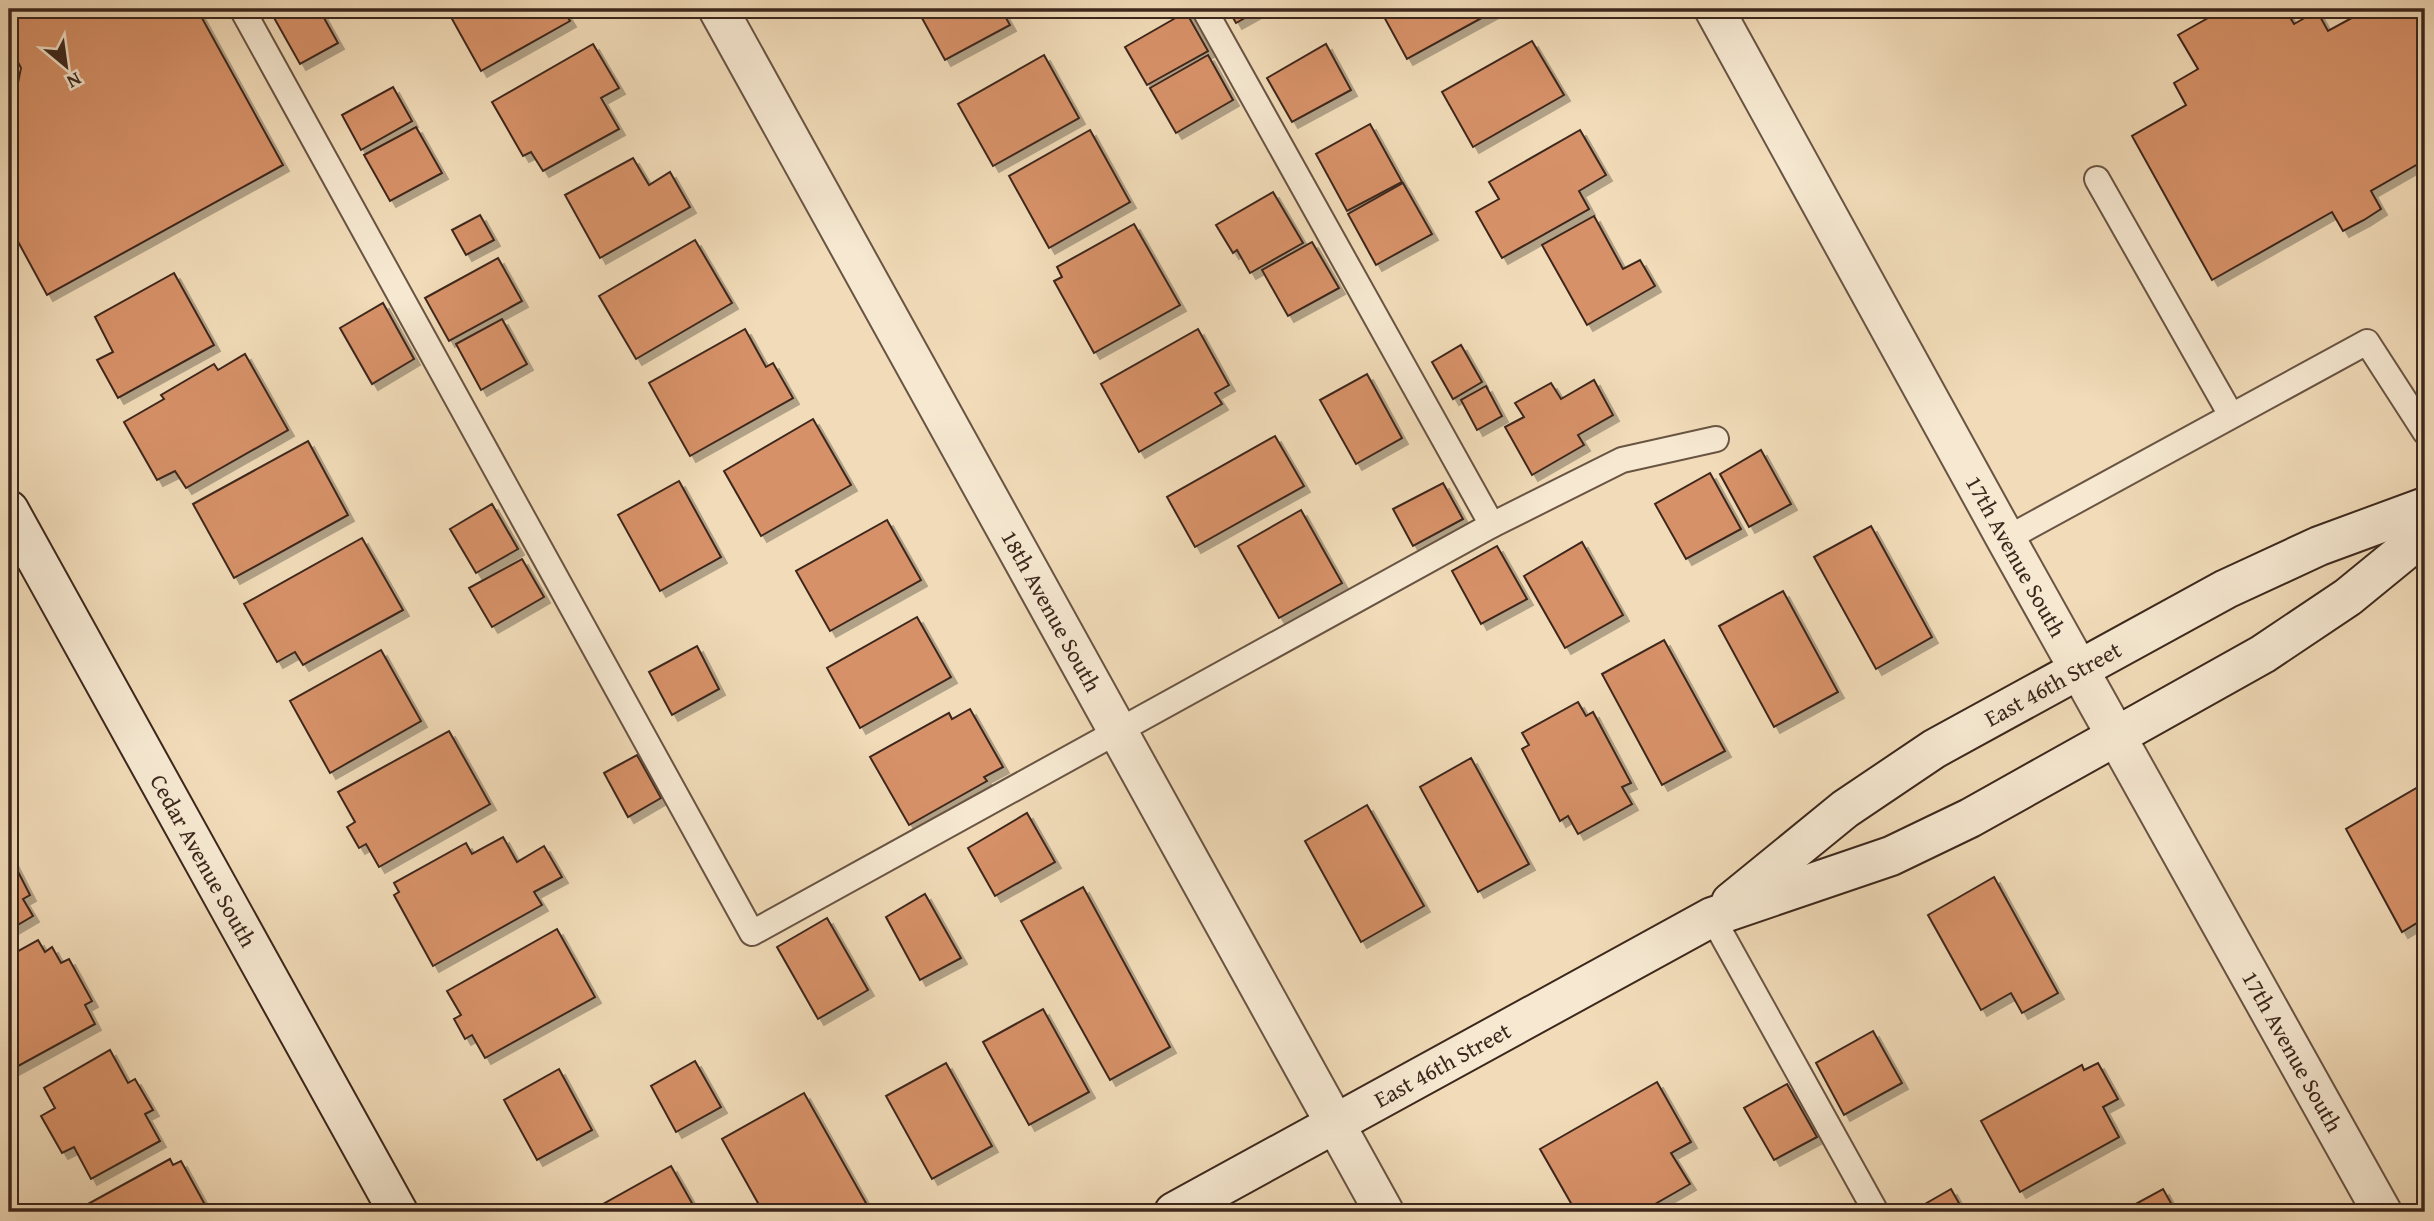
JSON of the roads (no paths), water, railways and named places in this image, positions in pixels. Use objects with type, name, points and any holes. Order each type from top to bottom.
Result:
[{"type":"main road","name":"18th Avenue South","points":[[718,9],[1384,1212]]},
{"type":"main road","name":"17th Avenue South","points":[[1714,9],[2382,1212]]},
{"type":"main road","name":"East 46th Street","points":[[1712,917],[1845,808],[1934,749],[2078,668],[2276,564],[2425,507]]},
{"type":"main road","name":"Cedar Avenue South","points":[[9,510],[398,1212]]},
{"type":"main road","name":"East 46th Street","points":[[1174,1212],[1712,917],[1861,867],[1909,848],[1970,818],[2289,638],[2348,597],[2425,534]]},
{"type":"lane","points":[[242,9],[752,933],[1492,525],[1622,460],[1716,439]]},
{"type":"lane","points":[[1205,9],[1492,525]]},
{"type":"lane","points":[[2097,179],[2231,415]]},
{"type":"lane","points":[[2006,539],[2367,342],[2425,432]]},
{"type":"lane","points":[[1712,917],[1876,1212]]}]
